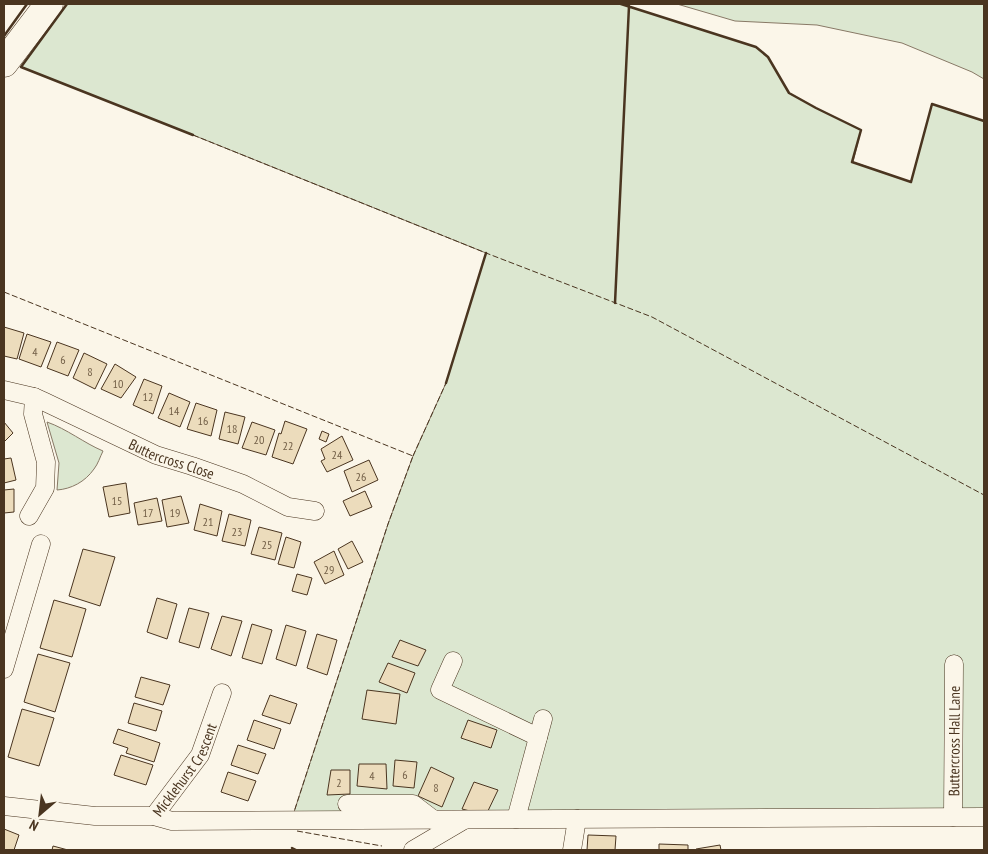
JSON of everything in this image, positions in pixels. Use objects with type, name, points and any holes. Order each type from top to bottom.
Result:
[{"type":"main road","points":[[4,63],[49,4]]},
{"type":"street","name":"Buttercross Close","points":[[4,390],[45,402],[156,455],[243,484],[288,507],[315,510]]},
{"type":"street","points":[[29,516],[45,488],[46,462],[33,414],[34,398]]},
{"type":"street","points":[[4,669],[40,544]]},
{"type":"street","points":[[453,661],[440,690],[538,737]]},
{"type":"street","name":"Buttercross Hall Lane","points":[[953,817],[954,664]]},
{"type":"street","name":"Micklehurst Crescent","points":[[4,806],[95,816],[154,816],[200,755],[222,692]]},
{"type":"street","points":[[516,819],[543,719]]},
{"type":"street","points":[[347,804],[413,804],[434,820]]},
{"type":"street","points":[[154,816],[172,821],[984,817]]},
{"type":"street","points":[[572,850],[577,819]]},
{"type":"street","points":[[413,850],[464,820]]},
{"type":"green space","points":[[67,4],[621,4],[756,47],[768,57],[789,93],[861,130],[853,162],[911,182],[932,104],[984,121],[984,813],[294,812],[388,524],[413,456],[446,383],[486,253],[21,67]]},
{"type":"green space","points":[[677,4],[984,4],[984,79],[972,72],[902,43],[817,25],[735,21]]},
{"type":"green space","points":[[47,422],[62,428],[103,451],[97,465],[90,474],[82,481],[67,488],[57,490],[59,463]]},
{"type":"building","points":[[4,327],[24,333],[17,359],[4,356]]},
{"type":"building","points":[[27,334],[51,342],[41,367],[19,359]]},
{"type":"building","points":[[57,342],[79,350],[68,376],[47,368]]},
{"type":"building","points":[[84,353],[107,364],[95,389],[73,378]]},
{"type":"building","points":[[115,364],[136,377],[121,398],[101,389]]},
{"type":"building","points":[[144,379],[162,386],[153,414],[133,405]]},
{"type":"building","points":[[169,393],[190,402],[180,427],[158,418]]},
{"type":"building","points":[[196,403],[217,410],[211,436],[187,429]]},
{"type":"building","points":[[225,412],[245,417],[238,444],[219,439]]},
{"type":"building","points":[[285,421],[307,429],[293,464],[272,457],[279,433],[281,434]]},
{"type":"building","points":[[4,422],[13,433],[4,442]]},
{"type":"building","points":[[252,422],[275,430],[266,455],[242,448]]},
{"type":"building","points":[[322,431],[329,434],[326,442],[319,439]]},
{"type":"building","points":[[342,436],[353,460],[327,472],[321,461],[325,459],[321,449]]},
{"type":"building","points":[[11,458],[16,480],[4,483],[4,459]]},
{"type":"building","points":[[369,460],[378,480],[352,492],[344,471]]},
{"type":"building","points":[[126,483],[130,513],[109,517],[103,487]]},
{"type":"building","points":[[14,489],[14,512],[4,513],[4,490]]},
{"type":"building","points":[[365,491],[372,507],[350,516],[343,501]]},
{"type":"building","points":[[181,496],[189,523],[167,527],[162,500]]},
{"type":"building","points":[[157,498],[162,521],[138,525],[134,503]]},
{"type":"building","points":[[200,504],[222,511],[217,536],[194,530]]},
{"type":"building","points":[[229,514],[251,520],[245,546],[222,541]]},
{"type":"building","points":[[259,527],[282,533],[275,560],[251,554]]},
{"type":"building","points":[[286,537],[301,542],[294,568],[278,564]]},
{"type":"building","points":[[352,541],[363,562],[348,569],[338,549]]},
{"type":"building","points":[[83,549],[115,557],[100,606],[69,596]]},
{"type":"building","points":[[334,551],[344,575],[325,584],[314,562]]},
{"type":"building","points":[[297,574],[312,578],[307,595],[292,591]]},
{"type":"building","points":[[157,598],[177,604],[167,639],[147,632]]},
{"type":"building","points":[[54,600],[86,609],[72,657],[40,648]]},
{"type":"building","points":[[189,608],[209,613],[199,648],[179,642]]},
{"type":"building","points":[[222,616],[242,621],[231,656],[211,649]]},
{"type":"building","points":[[252,624],[272,630],[262,664],[242,658]]},
{"type":"building","points":[[286,625],[306,631],[296,666],[276,659]]},
{"type":"building","points":[[317,634],[337,640],[327,675],[307,668]]},
{"type":"building","points":[[400,640],[426,650],[418,666],[392,657]]},
{"type":"building","points":[[38,654],[70,663],[55,712],[24,702]]},
{"type":"building","points":[[388,663],[415,673],[407,693],[379,682]]},
{"type":"building","points":[[141,677],[170,685],[163,705],[135,697]]},
{"type":"building","points":[[367,690],[400,694],[396,724],[362,719]]},
{"type":"building","points":[[270,695],[297,704],[290,724],[262,715]]},
{"type":"building","points":[[134,703],[162,711],[156,731],[128,723]]},
{"type":"building","points":[[22,709],[54,718],[39,766],[8,757]]},
{"type":"building","points":[[254,720],[281,729],[274,749],[247,740]]},
{"type":"building","points":[[468,720],[497,730],[491,748],[461,738]]},
{"type":"building","points":[[118,729],[160,743],[154,762],[126,753],[128,748],[113,743]]},
{"type":"building","points":[[238,745],[266,754],[258,774],[231,765]]},
{"type":"building","points":[[121,755],[153,765],[146,785],[114,775]]},
{"type":"building","points":[[395,760],[417,762],[414,788],[393,786]]},
{"type":"building","points":[[359,764],[386,764],[387,789],[357,786]]},
{"type":"building","points":[[431,767],[454,778],[442,807],[418,796]]},
{"type":"building","points":[[331,770],[350,770],[350,794],[327,795]]},
{"type":"building","points":[[228,772],[256,781],[248,801],[221,792]]},
{"type":"building","points":[[474,782],[498,790],[486,815],[462,809]]},
{"type":"building","points":[[4,829],[19,835],[14,850],[4,850]]},
{"type":"building","points":[[588,835],[616,836],[615,850],[587,850]]},
{"type":"building","points":[[659,844],[688,845],[688,850],[659,850]]},
{"type":"building","points":[[720,845],[721,850],[696,850],[696,849]]},
{"type":"building","points":[[53,846],[68,850],[52,850]]},
{"type":"fence","points":[[193,135],[486,253],[652,317],[984,495]]},
{"type":"fence","points":[[4,292],[413,456],[388,524],[294,812]]},
{"type":"fence","points":[[413,456],[446,383]]},
{"type":"fence","points":[[297,831],[382,846]]},
{"type":"wall","points":[[4,36],[27,4]]},
{"type":"wall","points":[[67,4],[21,67],[193,135]]},
{"type":"wall","points":[[621,4],[756,47],[768,57],[789,93],[861,130],[852,162],[911,182],[932,104],[984,121]]},
{"type":"wall","points":[[615,303],[629,6]]},
{"type":"wall","points":[[446,383],[486,253]]},
{"type":"wall","points":[[292,848],[296,850]]}]
